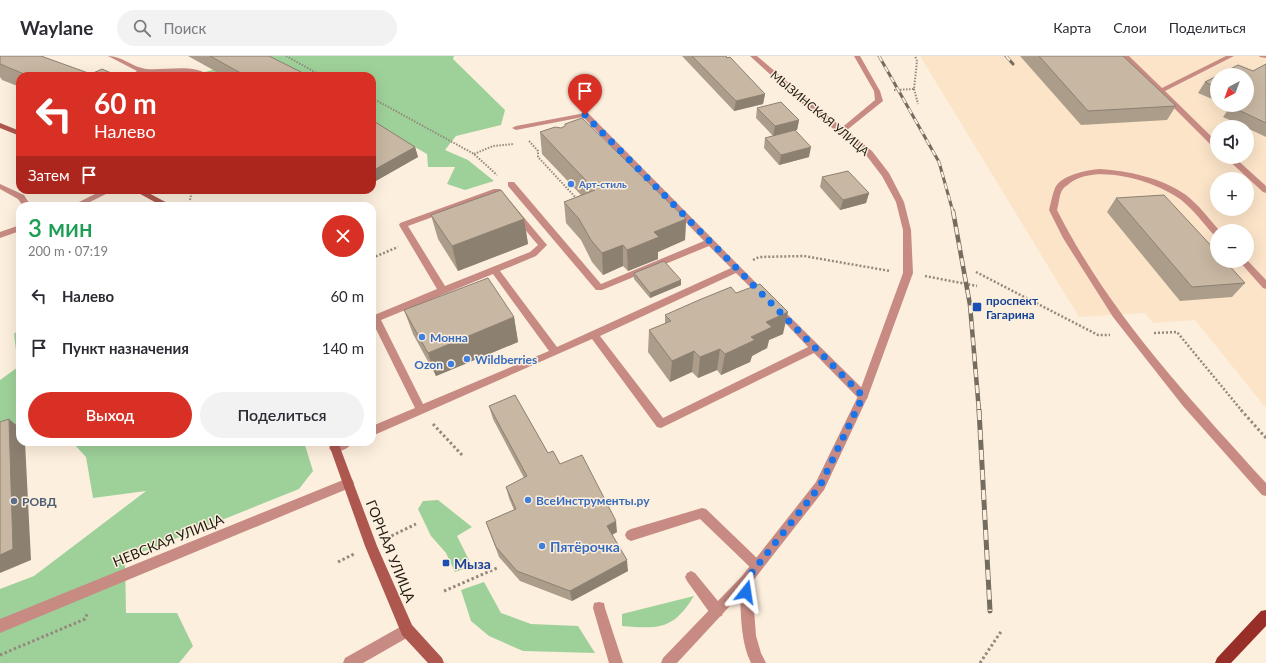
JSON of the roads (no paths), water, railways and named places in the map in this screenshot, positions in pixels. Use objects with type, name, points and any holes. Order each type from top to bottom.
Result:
[{"type":"main road","points":[[0,125],[16,131]]},
{"type":"main road","points":[[146,194],[161,202]]},
{"type":"main road","name":"ГОРНАЯ УЛИЦА","points":[[334,446],[371,546],[407,630],[437,663]]},
{"type":"main road","points":[[1222,663],[1266,616]]},
{"type":"street","points":[[111,56],[143,71],[199,72]]},
{"type":"street","name":"МЫЗИНСКАЯ УЛИЦА","points":[[668,663],[746,580],[820,486],[863,396],[908,272],[907,230],[900,202],[886,175],[869,153],[842,132],[753,56]]},
{"type":"street","points":[[842,132],[879,101],[878,91],[857,56]]},
{"type":"street","points":[[1125,56],[1210,139]]},
{"type":"street","points":[[1161,91],[1231,56]]},
{"type":"street","points":[[516,128],[585,115],[863,396]]},
{"type":"street","points":[[540,123],[549,133]]},
{"type":"street","points":[[1237,164],[1266,190]]},
{"type":"street","points":[[1210,226],[1179,194],[1152,183],[1124,175],[1097,172],[1077,176],[1059,188],[1054,210],[1067,238],[1131,335],[1187,403],[1266,491]]},
{"type":"street","points":[[511,184],[599,288],[710,242]]},
{"type":"street","points":[[0,186],[21,197],[25,202]]},
{"type":"street","points":[[376,319],[533,254],[543,245],[497,191],[403,225],[443,291]]},
{"type":"street","points":[[84,202],[101,194]]},
{"type":"street","points":[[0,235],[16,229]]},
{"type":"street","points":[[1249,268],[1266,286]]},
{"type":"street","points":[[376,430],[555,352],[737,269]]},
{"type":"street","points":[[495,270],[555,352]]},
{"type":"street","points":[[376,324],[421,410]]},
{"type":"street","points":[[594,334],[661,424],[814,348]]},
{"type":"street","name":"НЕВСКАЯ УЛИЦА","points":[[0,626],[348,483]]},
{"type":"street","points":[[631,535],[702,514],[757,566]]},
{"type":"street","points":[[691,577],[717,611]]},
{"type":"street","points":[[746,580],[747,614],[754,657],[759,663]]},
{"type":"street","points":[[600,608],[616,663]]},
{"type":"street","points":[[350,663],[407,630]]},
{"type":"railway","points":[[879,56],[939,162],[953,212]]},
{"type":"railway","points":[[1006,56],[1013,64]]},
{"type":"railway","points":[[953,211],[970,305],[979,411]]},
{"type":"railway","points":[[979,410],[990,611]]},
{"type":"place","name":"Арт-стиль","points":[[571,184]]},
{"type":"place","name":"проспект Гагарина","points":[[977,307]]},
{"type":"place","name":"Монна","points":[[422,337]]},
{"type":"place","name":"Wildberries","points":[[467,359]]},
{"type":"place","name":"Ozon","points":[[451,364]]},
{"type":"place","name":"ВсеИнструменты.ру","points":[[528,500]]},
{"type":"place","name":"РОВД","points":[[14,501]]},
{"type":"place","name":"Пятёрочка","points":[[542,546]]},
{"type":"place","name":"Мыза","points":[[446,563]]}]
